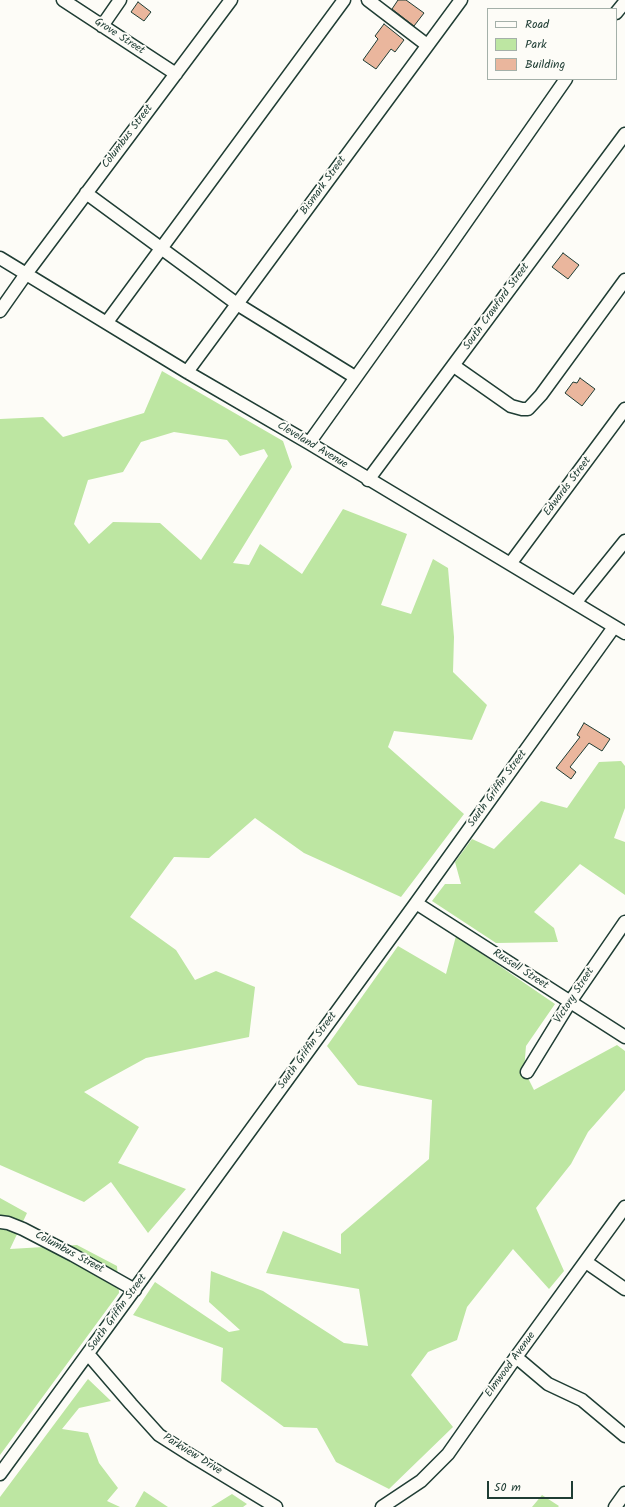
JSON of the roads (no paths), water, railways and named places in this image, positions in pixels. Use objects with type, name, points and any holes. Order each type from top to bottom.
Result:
[{"type":"street","name":"Grove Street","points":[[63,0],[176,74]]},
{"type":"street","points":[[102,26],[120,0]]},
{"type":"street","name":"Columbus Street","points":[[0,311],[86,193],[231,0]]},
{"type":"street","points":[[107,322],[344,0]]},
{"type":"street","points":[[368,0],[428,45]]},
{"type":"street","name":"Bismark Street","points":[[187,372],[461,0]]},
{"type":"street","points":[[617,12],[625,2]]},
{"type":"street","points":[[309,443],[565,80]]},
{"type":"street","name":"South Crawford Street","points":[[368,480],[625,134]]},
{"type":"street","points":[[86,193],[237,304],[356,377]]},
{"type":"street","name":"Cleveland Avenue","points":[[0,258],[187,372],[309,443],[368,480],[625,633]]},
{"type":"street","points":[[454,366],[511,406],[528,409],[541,394],[625,280]]},
{"type":"street","name":"Edwards Street","points":[[510,564],[625,409]]},
{"type":"street","points":[[575,603],[625,541]]},
{"type":"street","name":"South Griffin Street","points":[[0,1474],[416,903],[614,627]]},
{"type":"street","name":"Russell Street","points":[[416,903],[625,1037]]},
{"type":"street","name":"Victory Street","points":[[528,1072],[570,1002],[625,922]]},
{"type":"street","name":"Elmwood Avenue","points":[[382,1507],[421,1481],[448,1454],[516,1357],[625,1207]]},
{"type":"street","name":"Columbus Street","points":[[0,1222],[8,1223],[29,1232],[74,1255],[135,1290]]},
{"type":"street","points":[[586,1262],[625,1289]]},
{"type":"street","name":"Parkview Drive","points":[[88,1354],[159,1435],[276,1507]]},
{"type":"street","points":[[516,1357],[548,1384],[582,1400],[625,1436]]},
{"type":"street","points":[[615,1507],[625,1493]]}]
